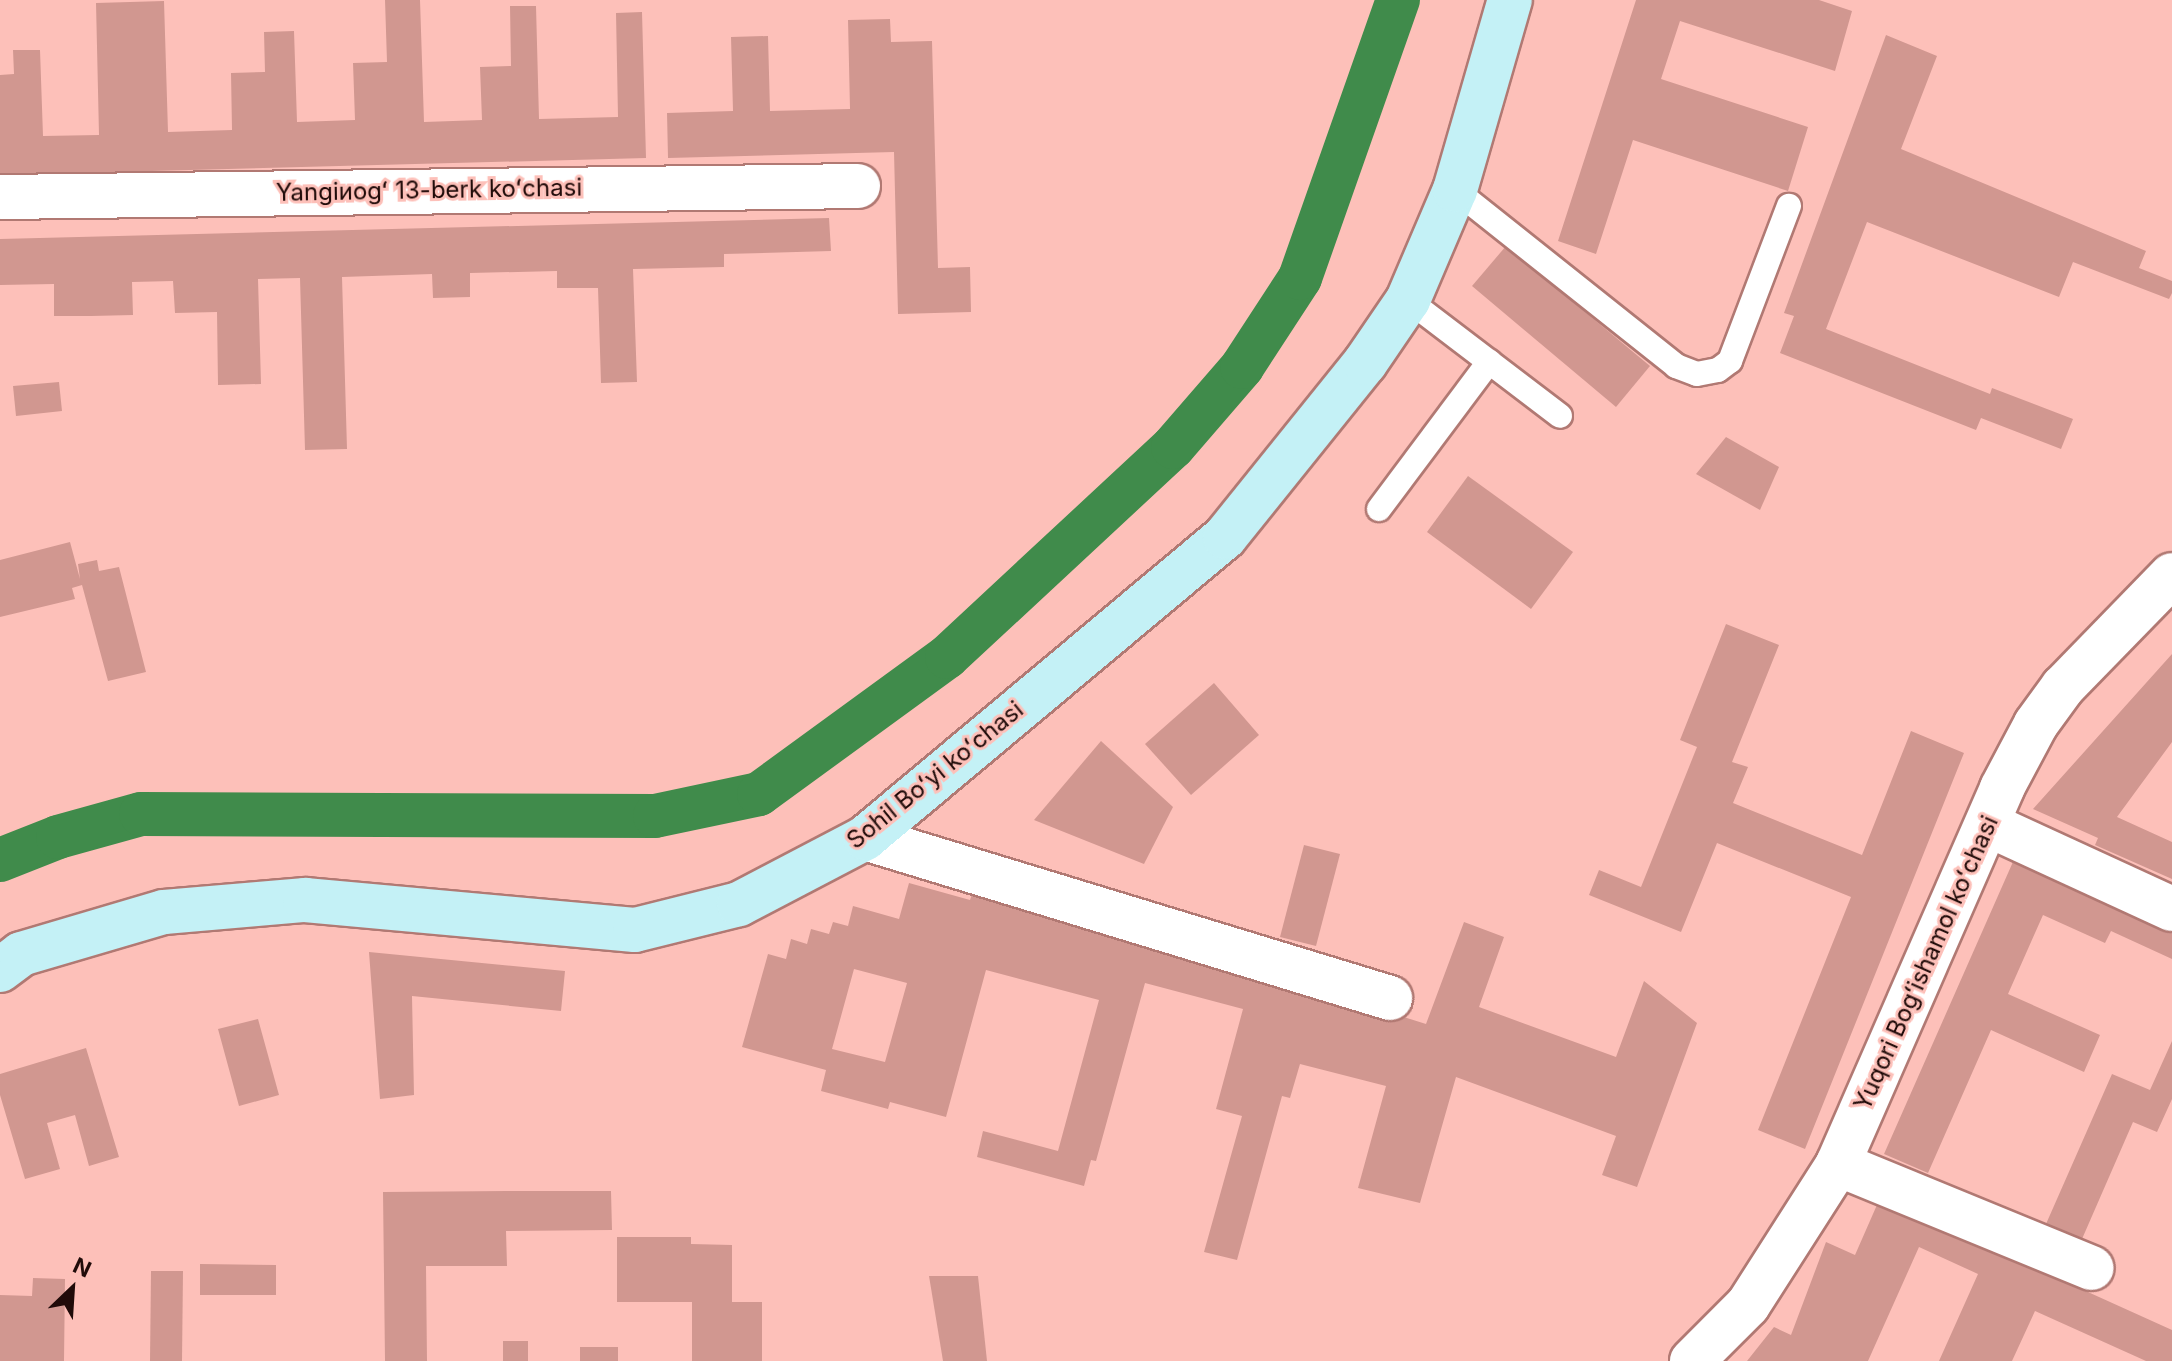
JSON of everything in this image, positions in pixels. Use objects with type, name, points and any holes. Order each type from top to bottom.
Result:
[{"type":"main road","name":"Sohil Boʻyi koʻchasi","points":[[0,970],[21,954],[164,912],[305,900],[635,930],[739,904],[865,838],[1225,537],[1365,363],[1408,300],[1455,190],[1510,0]]},
{"type":"street","name":"Yangiиogʻ 13-berk koʻchasi","points":[[0,197],[858,186]]},
{"type":"street","name":"Yuqori Bogʻishamol koʻchasi","points":[[1692,1361],[1748,1305],[1838,1164],[1989,825],[2002,788],[2045,711],[2172,575]]},
{"type":"street","points":[[1989,825],[2172,909]]},
{"type":"street","points":[[865,838],[1390,998]]},
{"type":"street","points":[[1838,1164],[2092,1268]]},
{"type":"lane","points":[[1455,190],[1676,366],[1697,374],[1718,370],[1730,361],[1789,206]]},
{"type":"lane","points":[[1408,300],[1560,416]]},
{"type":"lane","points":[[1379,509],[1489,362]]},
{"type":"building","points":[[385,0],[420,0],[424,122],[482,120],[480,67],[511,66],[510,6],[536,6],[539,119],[618,117],[616,13],[642,12],[646,158],[0,175],[0,75],[14,74],[13,50],[40,50],[43,136],[99,135],[96,3],[164,1],[168,132],[232,130],[231,73],[265,72],[264,32],[294,31],[297,122],[355,120],[353,63],[387,62]]},
{"type":"building","points":[[1636,0],[1819,0],[1852,11],[1835,71],[1680,21],[1661,79],[1808,127],[1788,191],[1633,140],[1596,254],[1558,241]]},
{"type":"building","points":[[890,19],[891,42],[932,41],[938,268],[970,267],[971,312],[898,314],[894,152],[668,158],[667,113],[733,111],[731,37],[768,36],[770,111],[850,109],[848,20]]},
{"type":"building","points":[[1886,35],[1937,56],[1901,149],[2146,251],[2139,268],[2172,281],[2172,293],[2169,299],[2073,262],[2059,297],[1867,222],[1826,329],[1990,394],[1992,388],[2073,419],[2061,449],[1981,418],[1976,430],[1780,353],[1794,316],[1784,313]]},
{"type":"building","points":[[829,218],[831,251],[724,254],[724,267],[633,269],[637,382],[601,383],[598,288],[557,288],[557,271],[470,273],[470,297],[433,298],[432,274],[342,277],[347,449],[305,450],[300,278],[258,279],[261,384],[218,385],[217,312],[175,313],[173,281],[132,282],[133,315],[91,316],[54,316],[54,284],[0,285],[0,239]]},
{"type":"building","points":[[1506,246],[1650,366],[1616,407],[1472,286]]},
{"type":"building","points":[[59,382],[62,411],[16,416],[13,386]]},
{"type":"building","points":[[1726,437],[1779,467],[1760,510],[1696,474]]},
{"type":"building","points":[[1468,476],[1573,552],[1531,609],[1427,532]]},
{"type":"building","points":[[70,542],[80,579],[78,564],[97,560],[99,571],[119,567],[146,672],[108,681],[82,585],[72,588],[75,599],[0,617],[0,560]]},
{"type":"building","points":[[1726,624],[1779,645],[1732,762],[1748,767],[1733,803],[1862,855],[1911,731],[1964,753],[1805,1149],[1758,1130],[1851,897],[1717,843],[1681,932],[1589,895],[1599,870],[1641,887],[1697,747],[1680,740]]},
{"type":"building","points":[[2172,654],[2172,742],[2117,817],[2172,842],[2172,879],[2095,845],[2098,838],[2033,809]]},
{"type":"building","points":[[1214,683],[1259,735],[1191,795],[1145,744]]},
{"type":"building","points":[[1101,741],[1173,807],[1144,864],[1034,820]]},
{"type":"building","points":[[1304,845],[1340,854],[1316,946],[1280,937]]},
{"type":"building","points":[[2016,855],[2172,929],[2172,959],[2111,931],[2105,943],[2043,915],[2008,994],[2100,1035],[2084,1072],[1991,1030],[1928,1173],[1884,1154]]},
{"type":"building","points":[[909,883],[970,900],[972,894],[1286,980],[1426,1024],[1464,922],[1504,937],[1479,1007],[1616,1057],[1644,981],[1697,1023],[1637,1187],[1602,1175],[1616,1136],[1456,1077],[1420,1203],[1358,1188],[1386,1086],[1300,1064],[1290,1098],[1282,1096],[1237,1260],[1204,1252],[1242,1116],[1216,1109],[1243,1009],[1145,983],[1096,1161],[1091,1160],[1084,1186],[977,1157],[983,1131],[1058,1151],[1099,1000],[986,970],[946,1117],[890,1102],[888,1109],[821,1091],[826,1070],[742,1047],[768,954],[786,959],[791,939],[807,944],[811,929],[829,934],[833,922],[848,926],[853,906],[899,919]],"holes":[[[854,969],[907,983],[885,1062],[832,1049]]]},
{"type":"building","points":[[369,952],[565,971],[561,1011],[412,996],[414,1095],[380,1099]]},
{"type":"building","points":[[258,1019],[279,1095],[239,1106],[218,1029]]},
{"type":"building","points":[[2172,1041],[2172,1099],[2157,1132],[2133,1122],[2082,1239],[2046,1224],[2112,1074],[2150,1090]]},
{"type":"building","points":[[86,1048],[119,1157],[89,1166],[75,1115],[47,1123],[60,1169],[25,1179],[0,1095],[0,1074]]},
{"type":"building","points":[[611,1191],[612,1230],[506,1231],[507,1266],[426,1266],[427,1361],[385,1361],[383,1192]]},
{"type":"building","points":[[1880,1198],[2172,1330],[2172,1361],[2146,1361],[2035,1311],[2012,1361],[1939,1361],[1978,1274],[1919,1247],[1868,1361],[1747,1361],[1774,1327],[1791,1335],[1826,1242],[1855,1255]]},
{"type":"building","points":[[617,1237],[691,1237],[691,1244],[732,1245],[732,1302],[762,1302],[762,1361],[692,1361],[692,1302],[617,1302]]},
{"type":"building","points":[[200,1264],[276,1265],[276,1295],[200,1295]]},
{"type":"building","points":[[151,1271],[183,1271],[182,1361],[150,1361]]},
{"type":"building","points":[[929,1276],[978,1276],[987,1361],[943,1361]]},
{"type":"building","points":[[33,1278],[65,1279],[64,1361],[0,1361],[0,1295],[32,1296]]},
{"type":"building","points":[[503,1341],[528,1341],[528,1361],[503,1361]]},
{"type":"building","points":[[580,1347],[618,1347],[618,1361],[580,1361]]},
{"type":"waterway","points":[[0,860],[58,837],[141,814],[655,816],[759,794],[947,657],[1173,447],[1242,367],[1300,278],[1398,0]]}]
